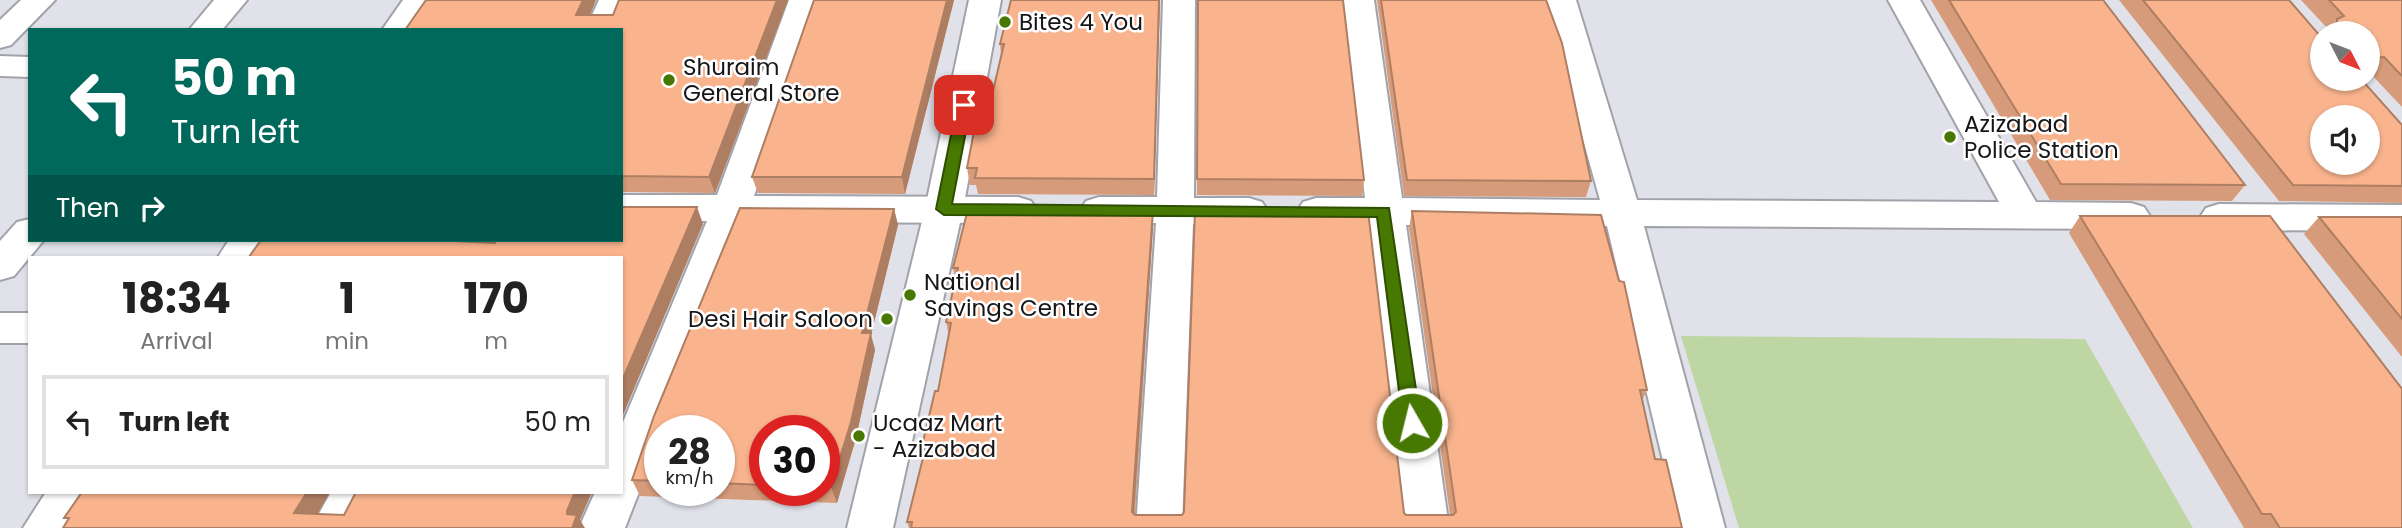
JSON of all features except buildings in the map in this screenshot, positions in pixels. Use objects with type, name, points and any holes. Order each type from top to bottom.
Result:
[{"type":"street","points":[[0,38],[38,0]]},
{"type":"street","points":[[207,28],[231,0]]},
{"type":"street","points":[[399,28],[419,0]]},
{"type":"street","points":[[602,28],[615,0]]},
{"type":"street","points":[[623,476],[731,208],[805,0]]},
{"type":"street","points":[[870,528],[944,209],[985,0]]},
{"type":"street","points":[[1159,528],[1175,211],[1179,0]]},
{"type":"street","points":[[1358,0],[1426,528]]},
{"type":"street","points":[[1560,0],[1622,214],[1702,528]]},
{"type":"street","points":[[1904,0],[2025,216]]},
{"type":"street","points":[[0,66],[28,67]]},
{"type":"street","points":[[2242,185],[2292,250]]},
{"type":"street","points":[[623,208],[2402,218]]},
{"type":"street","points":[[0,266],[28,234]]},
{"type":"street","points":[[238,256],[248,242]]},
{"type":"street","points":[[0,328],[28,328]]},
{"type":"street","points":[[46,528],[71,494]]},
{"type":"street","points":[[334,528],[353,494]]},
{"type":"street","points":[[602,528],[616,494]]},
{"type":"green space","points":[[1681,336],[2085,339],[2193,528],[1739,528]]},
{"type":"place","name":"Bites 4 You","points":[[1005,22]]},
{"type":"place","name":"Shuraim General Store","points":[[669,80]]},
{"type":"place","name":"Azizabad Police Station","points":[[1950,137]]},
{"type":"place","name":"National Savings Centre","points":[[910,295]]},
{"type":"place","name":"Desi Hair Saloon","points":[[887,319]]},
{"type":"place","name":"Ucaaz Mart - Azizabad","points":[[859,436]]},
{"type":"route","points":[[964,105],[944,209],[1384,212],[1412,423]]}]
